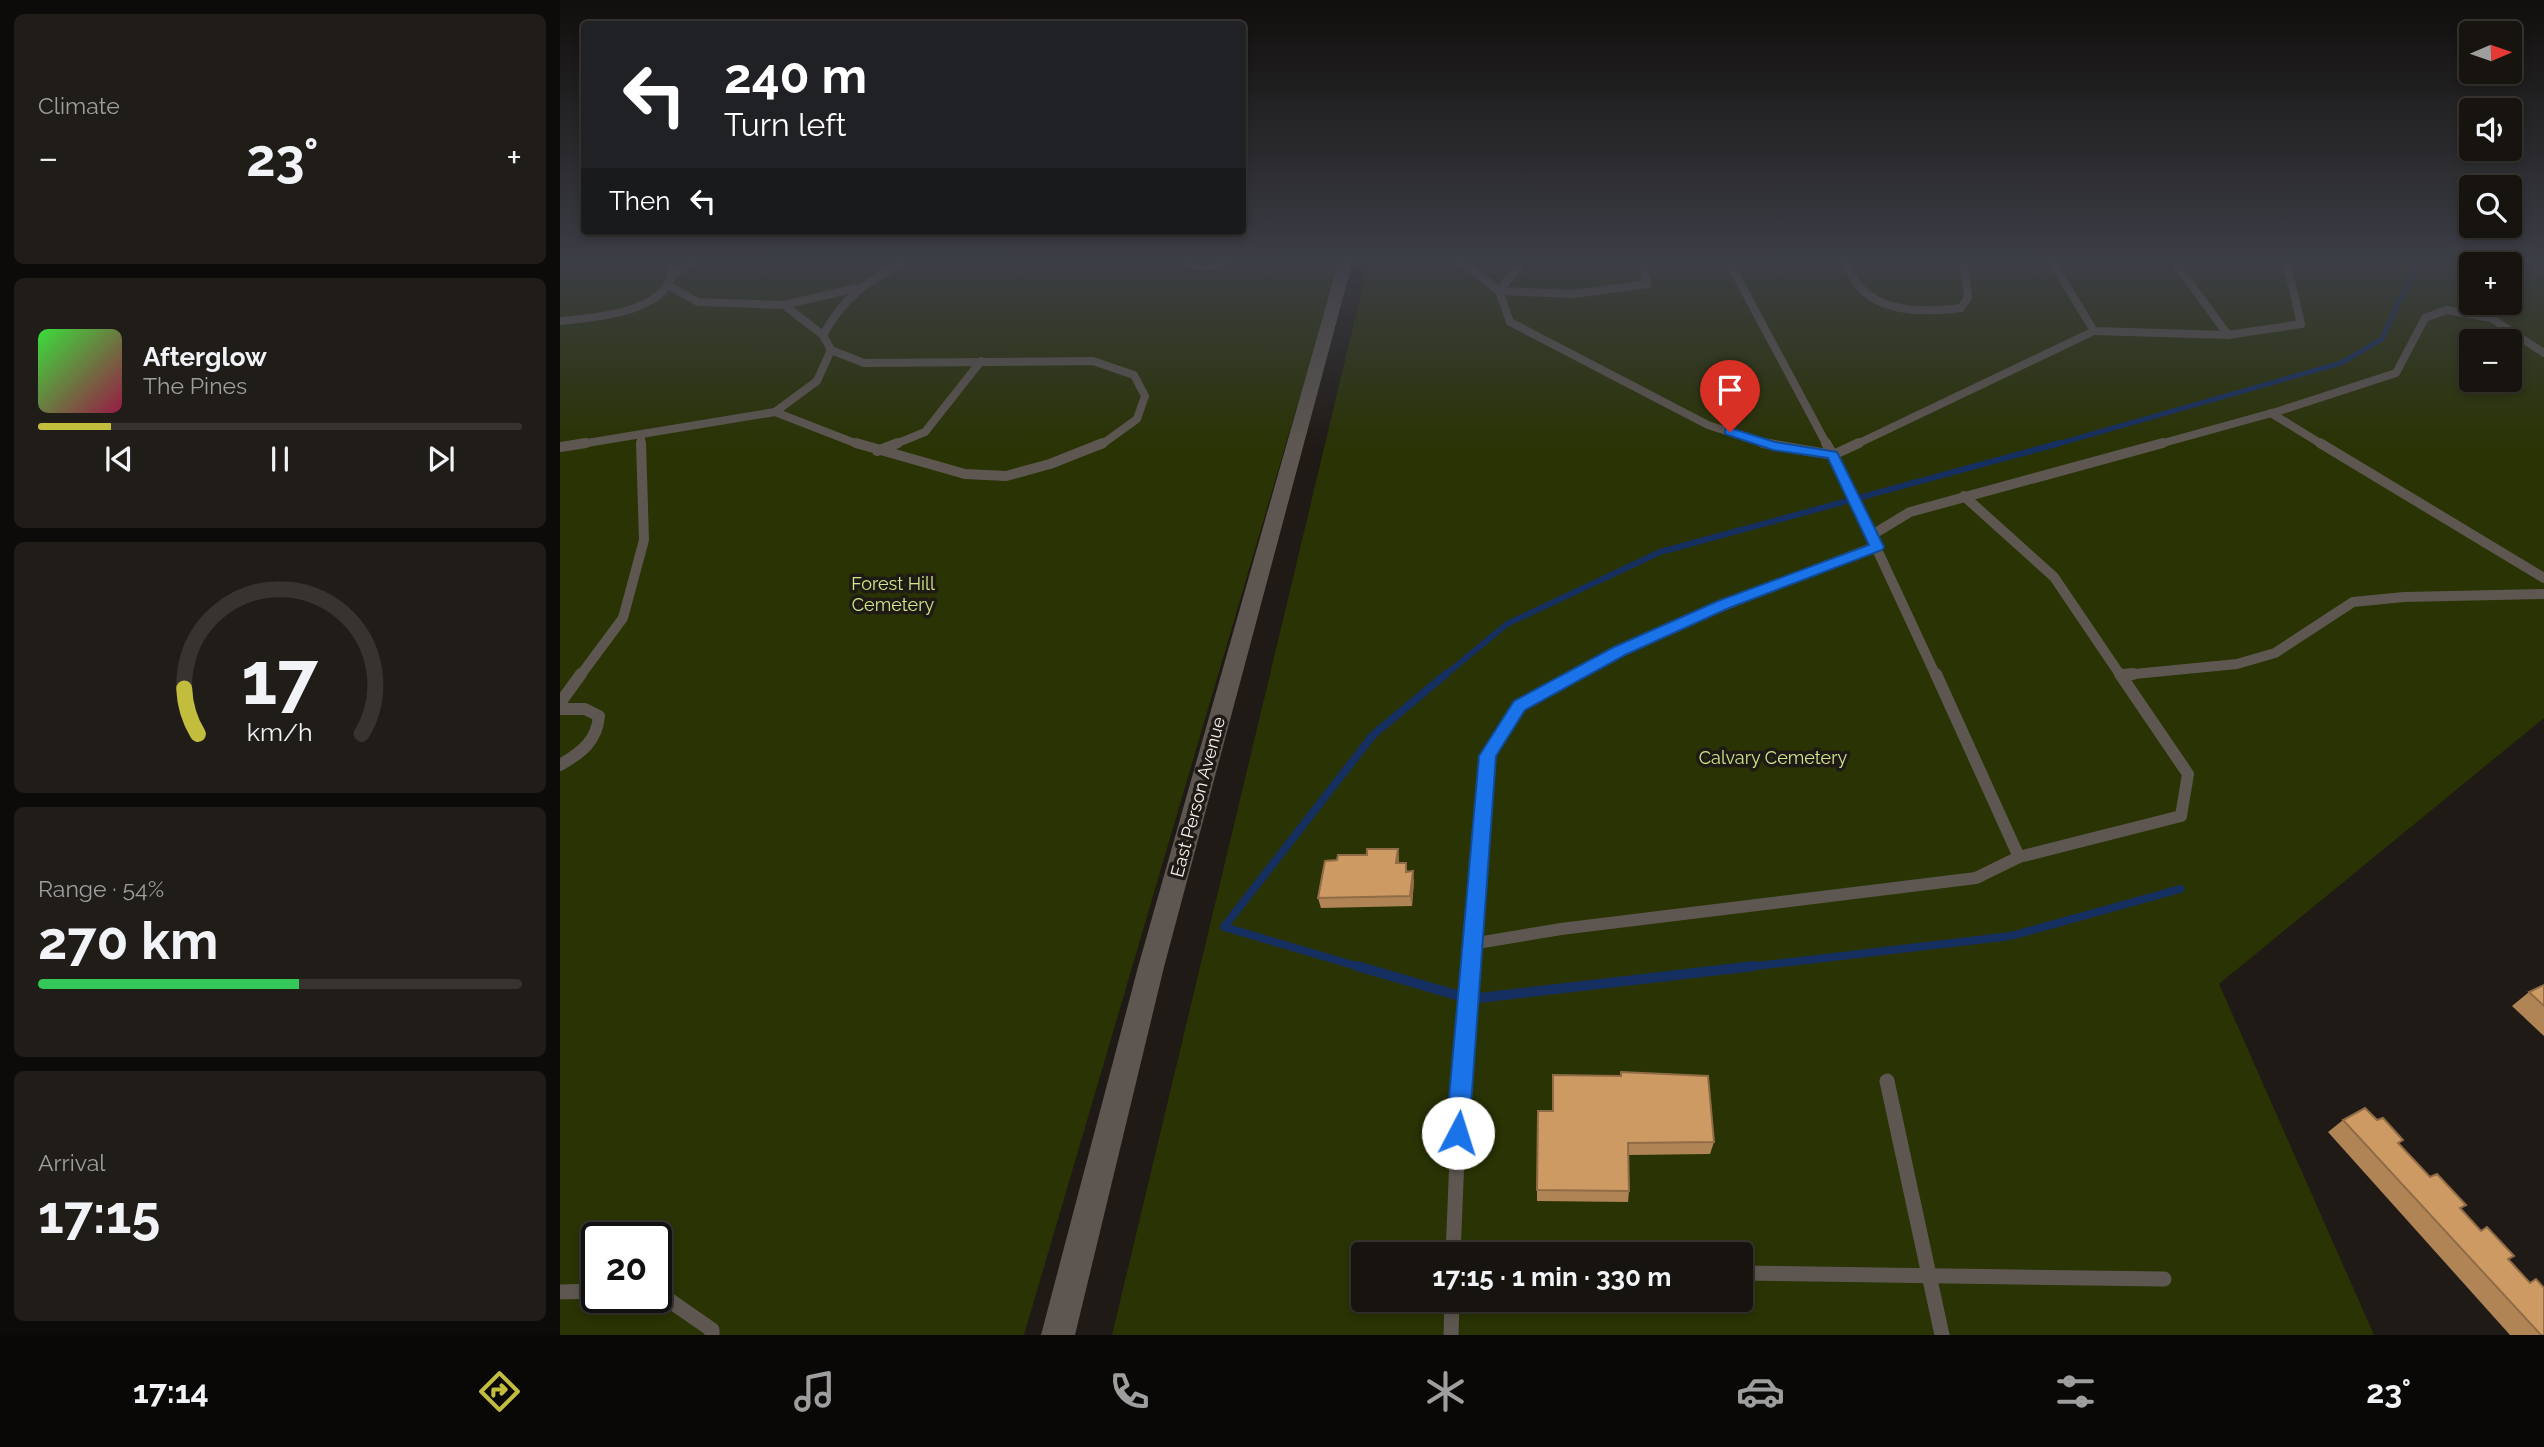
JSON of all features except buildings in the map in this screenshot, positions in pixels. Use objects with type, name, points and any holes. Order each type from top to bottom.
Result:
[{"type":"street","name":"East Person Avenue","points":[[1058,1335],[1151,967],[1329,322]]},
{"type":"lane","points":[[775,412],[877,451],[965,474],[1006,476],[1050,464],[1100,445],[1137,419],[1145,396],[1134,375],[1093,361],[864,363],[831,350],[823,335],[806,322]]},
{"type":"lane","points":[[823,335],[829,322]]},
{"type":"lane","points":[[1511,322],[1709,425],[1773,446],[1833,455],[2094,331],[2228,335],[2301,322]]},
{"type":"lane","points":[[1762,322],[1847,482],[2019,857]]},
{"type":"lane","points":[[2089,322],[2094,331]]},
{"type":"lane","points":[[2219,322],[2228,335]]},
{"type":"lane","points":[[1872,535],[1910,512],[2271,413],[2396,373],[2423,322]]},
{"type":"lane","points":[[2499,322],[2544,353]]},
{"type":"lane","points":[[560,447],[775,412],[817,381],[831,350]]},
{"type":"lane","points":[[877,451],[925,432],[981,361]]},
{"type":"lane","points":[[2271,413],[2544,578]]},
{"type":"lane","points":[[560,703],[623,618],[644,541],[641,435]]},
{"type":"lane","points":[[1471,944],[1561,929],[1976,878],[2019,857],[2181,816],[2188,774],[2124,676],[2054,577],[1964,496]]},
{"type":"lane","points":[[1454,1242],[1458,1133],[1472,978],[1471,944],[1487,756],[1520,705],[1642,640],[1724,605],[1877,547]]},
{"type":"lane","points":[[2124,676],[2237,664],[2275,653],[2353,603],[2404,597],[2544,594]]},
{"type":"lane","points":[[560,709],[572,707],[591,710],[598,716],[599,731],[578,755],[560,765]]},
{"type":"lane","points":[[1887,1082],[1942,1335]]},
{"type":"lane","points":[[1753,1273],[2164,1279]]},
{"type":"lane","points":[[560,1292],[581,1291]]},
{"type":"lane","points":[[672,1302],[712,1330],[712,1335]]},
{"type":"lane","points":[[1451,1335],[1452,1312]]},
{"type":"green space","name":"Forest Hill Cemetery","points":[[560,322],[1322,322],[1024,1335],[560,1335]]},
{"type":"green space","name":"Calvary Cemetery","points":[[1354,322],[2544,322],[2544,718],[2219,984],[2374,1335],[1112,1335]]},
{"type":"waterway","points":[[2054,445],[2341,363],[2382,339],[2390,322]]},
{"type":"waterway","points":[[1444,676],[1507,624],[1660,552],[2060,443]]},
{"type":"waterway","points":[[1363,968],[1224,927],[1373,735],[1446,674]]},
{"type":"waterway","points":[[1739,968],[2011,936],[2180,889]]},
{"type":"waterway","points":[[1357,966],[1470,999],[1754,966]]},
{"type":"route","points":[[1458,1133],[1487,756],[1520,705],[1619,651],[1724,605],[1877,547],[1833,455],[1773,446],[1730,432]]}]
